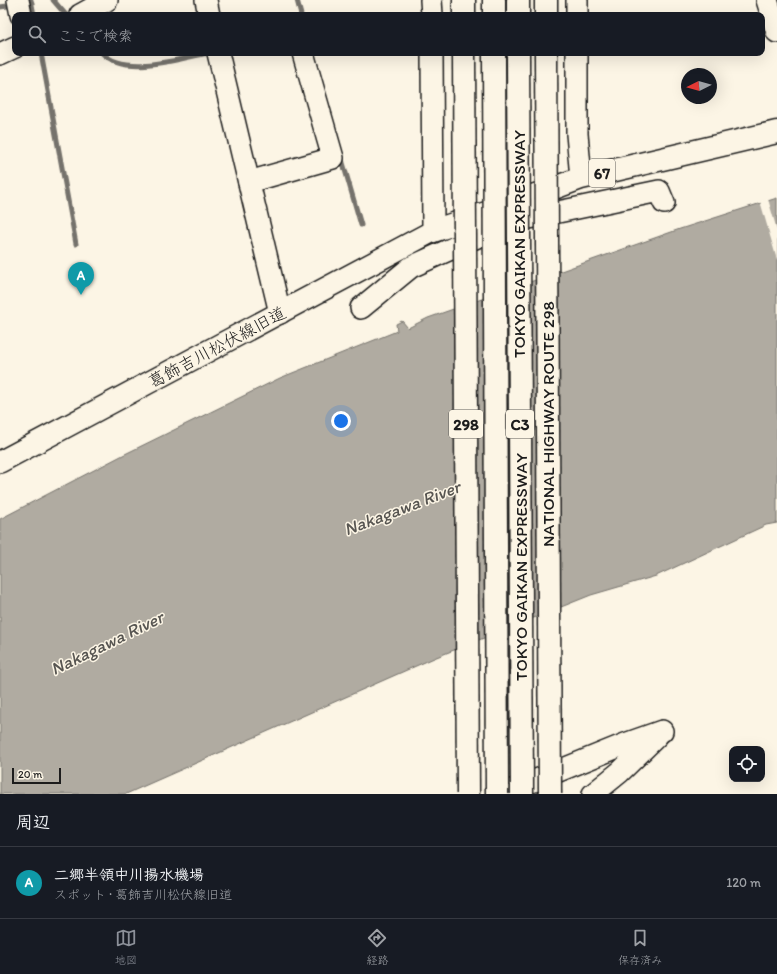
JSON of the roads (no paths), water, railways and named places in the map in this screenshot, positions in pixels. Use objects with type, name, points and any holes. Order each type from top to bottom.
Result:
[{"type":"main road","points":[[464,0],[464,12]]},
{"type":"main road","points":[[494,0],[494,12]]},
{"type":"main road","points":[[518,0],[518,12]]},
{"type":"main road","points":[[546,0],[546,12]]},
{"type":"main road","name":"298","points":[[464,56],[468,794]]},
{"type":"main road","name":"TOKYO GAIKAN EXPRESSWAY","points":[[494,56],[497,794]]},
{"type":"main road","name":"TOKYO GAIKAN EXPRESSWAY","points":[[518,56],[522,794]]},
{"type":"main road","name":"NATIONAL HIGHWAY ROUTE 298","points":[[546,56],[550,794]]},
{"type":"main road","name":"67","points":[[433,231],[509,214],[581,178],[777,132]]},
{"type":"street","points":[[18,0],[20,12]]},
{"type":"street","points":[[86,12],[108,0]]},
{"type":"street","points":[[206,0],[208,12]]},
{"type":"street","points":[[431,0],[432,12]]},
{"type":"street","points":[[577,0],[577,12]]},
{"type":"street","points":[[767,0],[777,32]]},
{"type":"street","points":[[0,54],[12,48]]},
{"type":"street","points":[[219,56],[280,314]]},
{"type":"street","points":[[249,182],[334,158],[304,56]]},
{"type":"street","points":[[432,56],[433,231]]},
{"type":"street","points":[[577,56],[577,134],[581,178]]},
{"type":"street","points":[[361,308],[411,267],[509,214],[659,191],[664,203]]},
{"type":"street","name":"葛飾吉川松伏線旧道","points":[[0,462],[280,314],[433,231]]},
{"type":"street","points":[[502,794],[625,744],[662,731],[620,772],[593,794]]},
{"type":"water","name":"Nakagawa River","points":[[777,198],[777,523],[766,525],[656,576],[591,595],[434,658],[126,794],[0,794],[0,519],[123,455],[280,378],[397,331],[396,324],[402,321],[408,328],[428,318],[680,229]]},
{"type":"waterway","points":[[31,0],[33,12]]},
{"type":"waterway","points":[[53,0],[63,12]]},
{"type":"waterway","points":[[297,0],[300,12]]},
{"type":"waterway","points":[[23,4],[32,3]]},
{"type":"waterway","points":[[0,7],[15,5]]},
{"type":"waterway","points":[[42,56],[76,244]]},
{"type":"waterway","points":[[106,56],[112,60],[124,64],[138,65],[168,62],[195,56]]},
{"type":"waterway","points":[[341,156],[361,225]]},
{"type":"place","name":"二郷半領中川揚水機場","points":[[81,295]]}]
